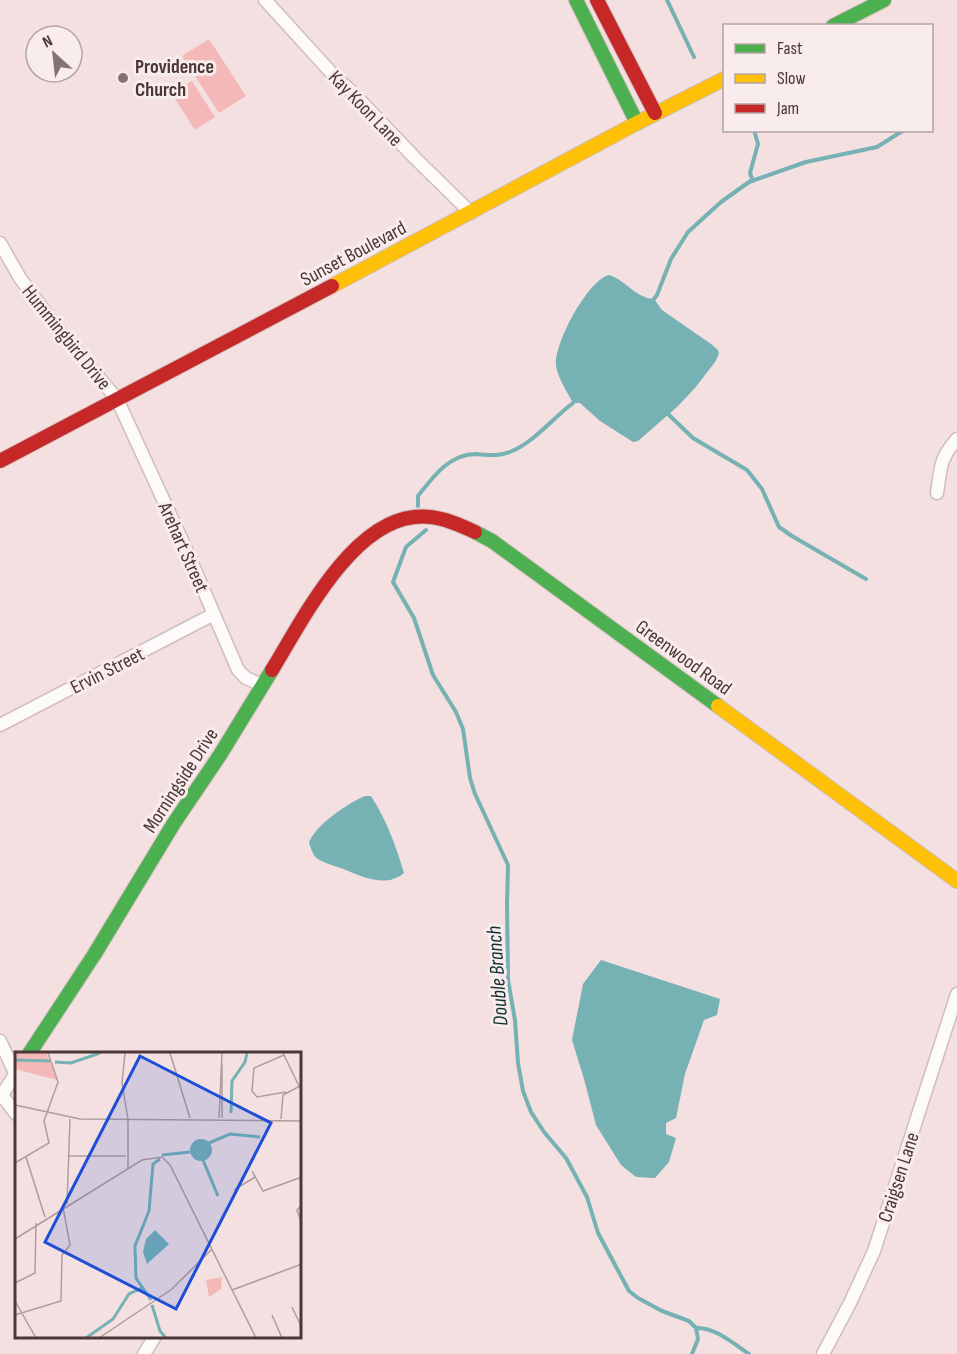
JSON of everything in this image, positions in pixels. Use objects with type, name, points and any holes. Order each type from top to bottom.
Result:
[{"type":"street","name":"Kay Koon Lane","points":[[265,0],[337,79],[471,213]]},
{"type":"street","points":[[576,0],[637,123]]},
{"type":"street","points":[[597,0],[655,113]]},
{"type":"street","points":[[837,24],[884,0]]},
{"type":"street","name":"Sunset Boulevard","points":[[0,461],[471,213],[655,113],[723,79]]},
{"type":"street","name":"Hummingbird Drive","points":[[0,243],[20,278],[54,324],[117,399]]},
{"type":"street","name":"Arehart Street","points":[[117,399],[238,670],[246,678],[262,685]]},
{"type":"street","points":[[937,493],[941,463],[946,452],[957,439]]},
{"type":"street","name":"Greenwood Road","points":[[373,534],[388,524],[403,519],[422,516],[441,517],[492,541],[957,881]]},
{"type":"street","name":"Morningside Drive","points":[[30,1052],[94,956],[319,594],[350,555],[373,534]]},
{"type":"street","name":"Ervin Street","points":[[0,725],[214,614]]},
{"type":"street","name":"Craigsen Lane","points":[[823,1354],[874,1251],[957,994]]},
{"type":"street","points":[[0,1041],[15,1072]]},
{"type":"street","points":[[15,1076],[1,1097],[15,1113]]},
{"type":"street","points":[[144,1354],[153,1339]]},
{"type":"shaded area","points":[[209,39],[246,96],[219,113],[182,56]]},
{"type":"shaded area","points":[[192,81],[215,117],[195,130],[172,94]]},
{"type":"water","points":[[609,275],[641,296],[654,299],[662,310],[711,344],[719,354],[695,388],[677,407],[638,441],[633,442],[600,421],[580,403],[573,403],[560,379],[556,364],[561,342],[574,313],[592,288]]},
{"type":"water","points":[[365,796],[371,796],[394,843],[404,873],[397,878],[373,880],[320,860],[311,849],[309,843],[312,836],[325,822],[341,809]]},
{"type":"water","points":[[601,960],[720,999],[717,1015],[704,1020],[685,1074],[676,1118],[666,1123],[666,1134],[676,1138],[669,1162],[655,1178],[636,1177],[621,1165],[596,1125],[572,1040],[583,984]]},
{"type":"waterway","name":"Double Branch","points":[[667,0],[694,57]]},
{"type":"waterway","name":"Double Branch","points":[[753,181],[750,173],[758,144],[755,132]]},
{"type":"waterway","name":"Double Branch","points":[[654,299],[671,259],[688,232],[721,202],[749,182],[806,162],[877,147],[901,132]]},
{"type":"waterway","name":"Double Branch","points":[[418,506],[418,496],[436,474],[450,462],[466,455],[498,455],[512,451],[536,436],[573,403]]},
{"type":"waterway","points":[[669,415],[693,438],[747,470],[762,489],[779,527],[866,579]]},
{"type":"waterway","name":"Double Branch","points":[[426,530],[406,547],[393,582],[414,618],[433,675],[456,712],[463,729],[470,778],[475,794],[508,865],[508,980],[515,1020],[518,1063],[523,1091],[531,1112],[566,1158],[587,1197],[598,1233],[629,1291],[662,1311],[689,1321],[696,1328],[717,1333],[749,1354]]},
{"type":"waterway","points":[[692,1354],[698,1339],[696,1328]]},
{"type":"traffic: fast","points":[[576,0],[637,123]]},
{"type":"traffic: fast","points":[[837,24],[884,0]]},
{"type":"traffic: fast","points":[[475,532],[492,541],[718,706]]},
{"type":"traffic: fast","points":[[30,1052],[94,955],[174,823],[220,755],[272,670]]},
{"type":"traffic: slow","points":[[332,286],[723,80]]},
{"type":"traffic: slow","points":[[718,706],[957,881]]},
{"type":"traffic: jam","points":[[597,0],[655,113]]},
{"type":"traffic: jam","points":[[0,461],[332,286]]},
{"type":"traffic: jam","points":[[272,670],[330,578],[369,537],[391,524],[422,516],[445,520],[475,532]]},
{"type":"place","name":"Providence Church","points":[[123,78]]}]
